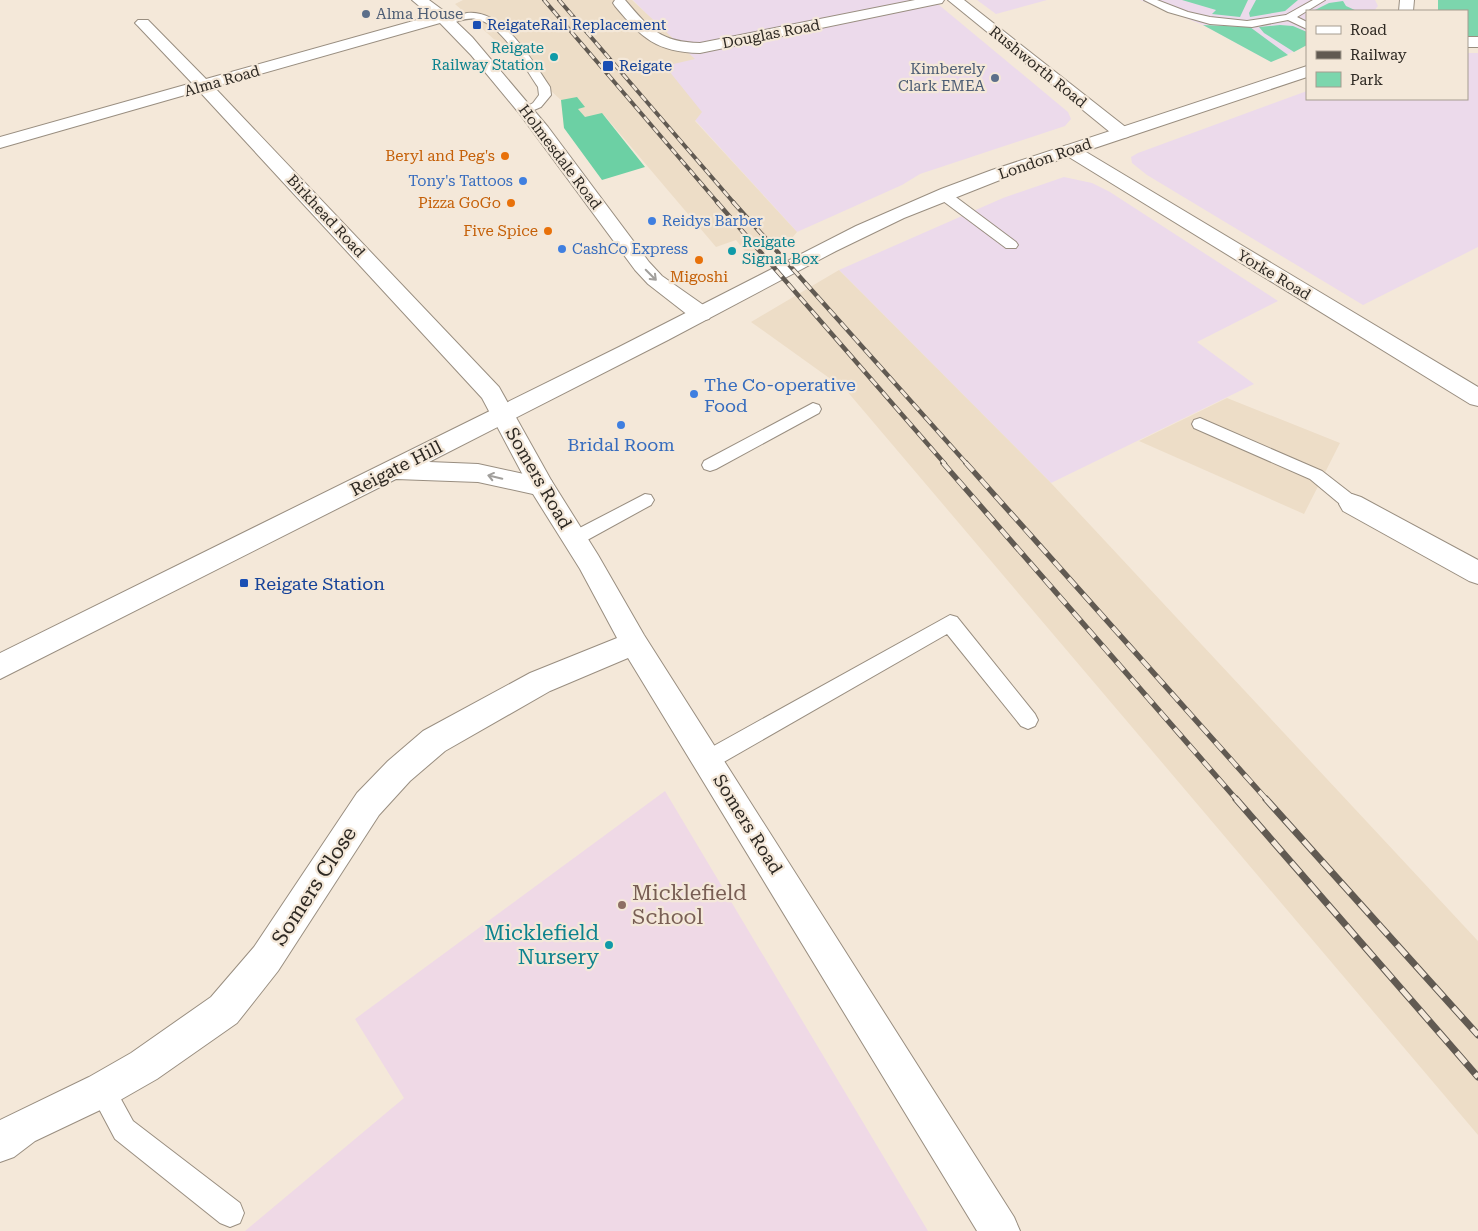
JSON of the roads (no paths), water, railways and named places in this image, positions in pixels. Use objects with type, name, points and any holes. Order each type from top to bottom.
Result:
[{"type":"street","name":"Holmesdale Road","points":[[419,0],[446,19],[470,42],[527,110],[642,266],[655,280],[701,314]]},
{"type":"street","name":"Douglas Road","points":[[620,3],[655,39],[667,46],[700,48],[937,0]]},
{"type":"street","name":"Rushworth Road","points":[[955,0],[1122,133]]},
{"type":"street","name":"Alma Road","points":[[0,143],[446,19]]},
{"type":"street","name":"Birkhead Road","points":[[143,23],[491,393],[503,414]]},
{"type":"street","name":"London Road","points":[[790,265],[896,215],[944,195],[1070,150],[1248,94],[1306,71]]},
{"type":"street","name":"Yorke Road","points":[[1070,150],[1478,398]]},
{"type":"street","name":"Reigate Hill","points":[[0,667],[701,314],[790,265]]},
{"type":"street","name":"Somers Road","points":[[503,414],[542,487],[634,643],[1000,1231]]},
{"type":"street","points":[[393,470],[478,473],[542,487]]},
{"type":"street","points":[[1352,504],[1478,573]]},
{"type":"street","name":"Somers Close","points":[[0,1143],[22,1128],[102,1090],[144,1066],[224,1010],[266,959],[368,804],[398,771],[434,741],[540,682],[634,643]]},
{"type":"lane","points":[[1149,0],[1197,17],[1222,22],[1253,24],[1289,17],[1320,0]]},
{"type":"lane","points":[[446,19],[477,15],[488,19],[500,28],[544,87],[545,95],[537,104],[527,110]]},
{"type":"lane","points":[[1289,17],[1306,26]]},
{"type":"lane","points":[[944,195],[1010,245]]},
{"type":"lane","points":[[710,465],[813,409]]},
{"type":"lane","points":[[1200,424],[1316,475],[1352,504]]},
{"type":"lane","points":[[574,539],[646,500]]},
{"type":"lane","points":[[708,760],[950,623],[1028,720]]},
{"type":"lane","points":[[102,1090],[124,1130],[230,1213]]},
{"type":"railway","points":[[544,0],[718,203]]},
{"type":"railway","points":[[559,0],[734,203]]},
{"type":"railway","points":[[717,202],[945,464]]},
{"type":"railway","points":[[733,202],[967,464]]},
{"type":"railway","points":[[943,463],[1237,800]]},
{"type":"railway","points":[[966,463],[1267,800]]},
{"type":"railway","points":[[1236,799],[1478,1077]]},
{"type":"railway","points":[[1266,799],[1478,1035]]},
{"type":"place","name":"Alma House","points":[[366,14]]},
{"type":"place","name":"ReigateRail Replacement","points":[[477,25]]},
{"type":"place","name":"Reigate Railway Station","points":[[554,57]]},
{"type":"place","name":"Reigate","points":[[608,66]]},
{"type":"place","name":"Kimberely Clark EMEA","points":[[995,78]]},
{"type":"place","name":"Beryl and Peg's","points":[[505,156]]},
{"type":"place","name":"Tony's Tattoos","points":[[523,181]]},
{"type":"place","name":"Pizza GoGo","points":[[511,203]]},
{"type":"place","name":"Reidys Barber","points":[[652,221]]},
{"type":"place","name":"Five Spice","points":[[548,231]]},
{"type":"place","name":"CashCo Express","points":[[562,249]]},
{"type":"place","name":"Reigate Signal Box","points":[[732,251]]},
{"type":"place","name":"Migoshi","points":[[699,260]]},
{"type":"place","name":"The Co-operative Food","points":[[694,394]]},
{"type":"place","name":"Bridal Room","points":[[621,425]]},
{"type":"place","name":"Reigate Station","points":[[244,583]]},
{"type":"place","name":"Micklefield School","points":[[622,905]]},
{"type":"place","name":"Micklefield Nursery","points":[[609,945]]}]
